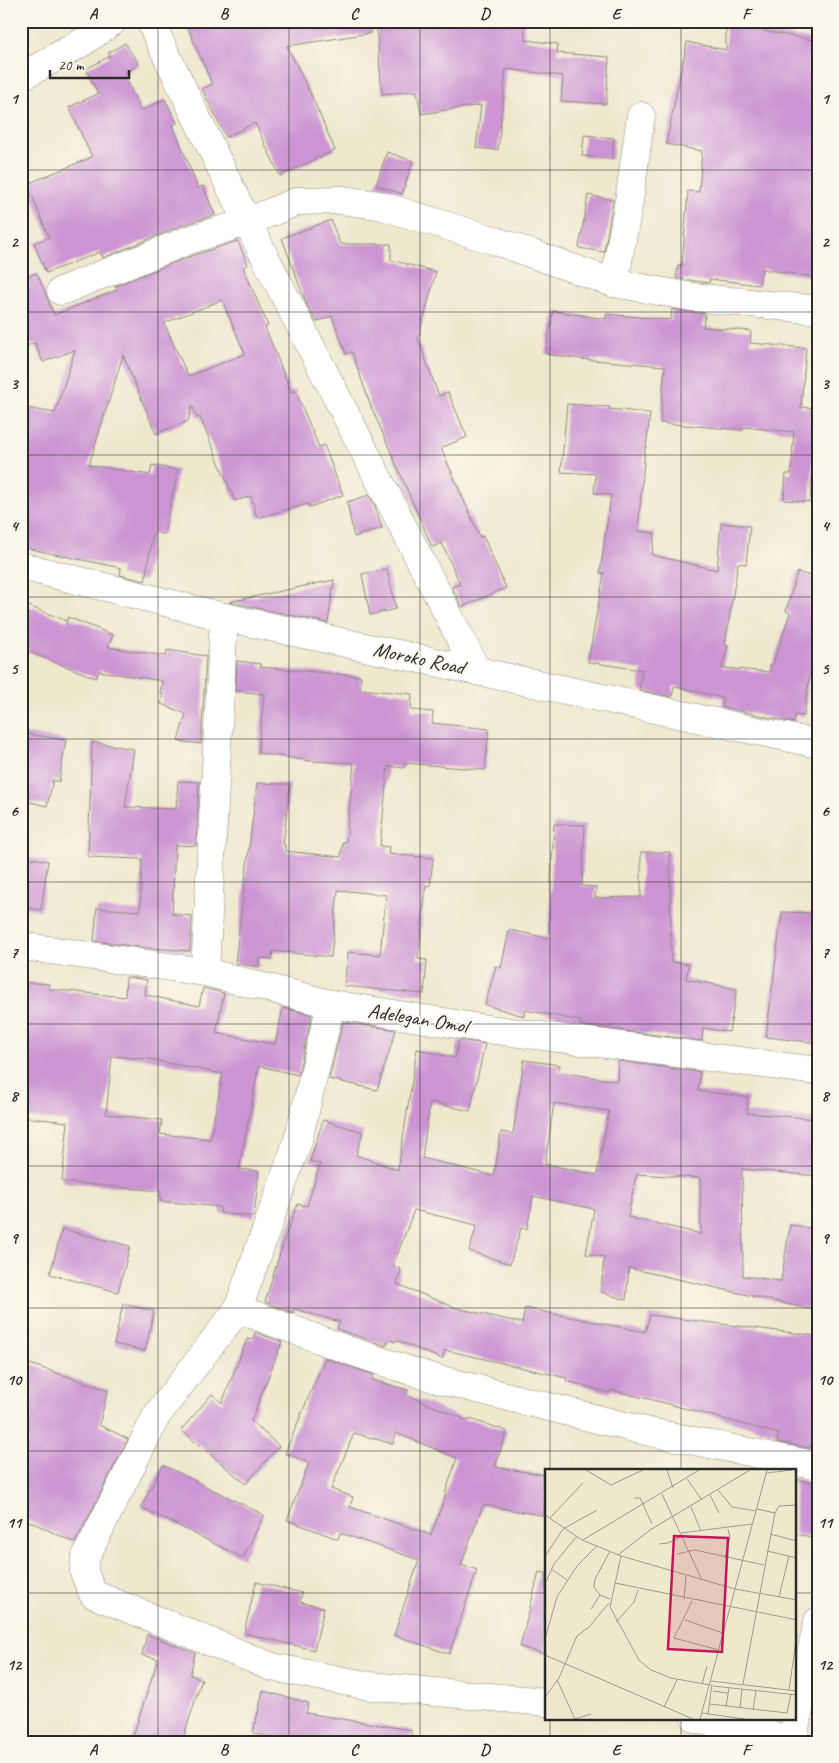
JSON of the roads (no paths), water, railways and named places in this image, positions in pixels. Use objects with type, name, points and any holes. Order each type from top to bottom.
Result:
[{"type":"street","points":[[21,78],[83,42],[113,21]]},
{"type":"street","points":[[150,21],[247,222],[477,670]]},
{"type":"street","points":[[614,283],[629,200],[641,116]]},
{"type":"street","points":[[61,291],[190,240],[247,222],[298,200],[341,200],[379,205],[496,241],[614,283],[692,297],[817,306]]},
{"type":"street","name":"Moroko Road","points":[[21,566],[224,617],[818,744]]},
{"type":"street","points":[[205,972],[224,617]]},
{"type":"street","name":"Adelegan Omol","points":[[21,946],[205,972],[331,1004],[487,1029],[818,1071]]},
{"type":"street","points":[[331,1004],[298,1140],[238,1309],[157,1415],[85,1558],[84,1572],[93,1594],[272,1667],[370,1686],[545,1702]]},
{"type":"street","points":[[238,1309],[354,1352],[433,1378],[645,1431],[818,1466]]},
{"type":"street","points":[[700,1720],[793,1741],[818,1621]]}]
